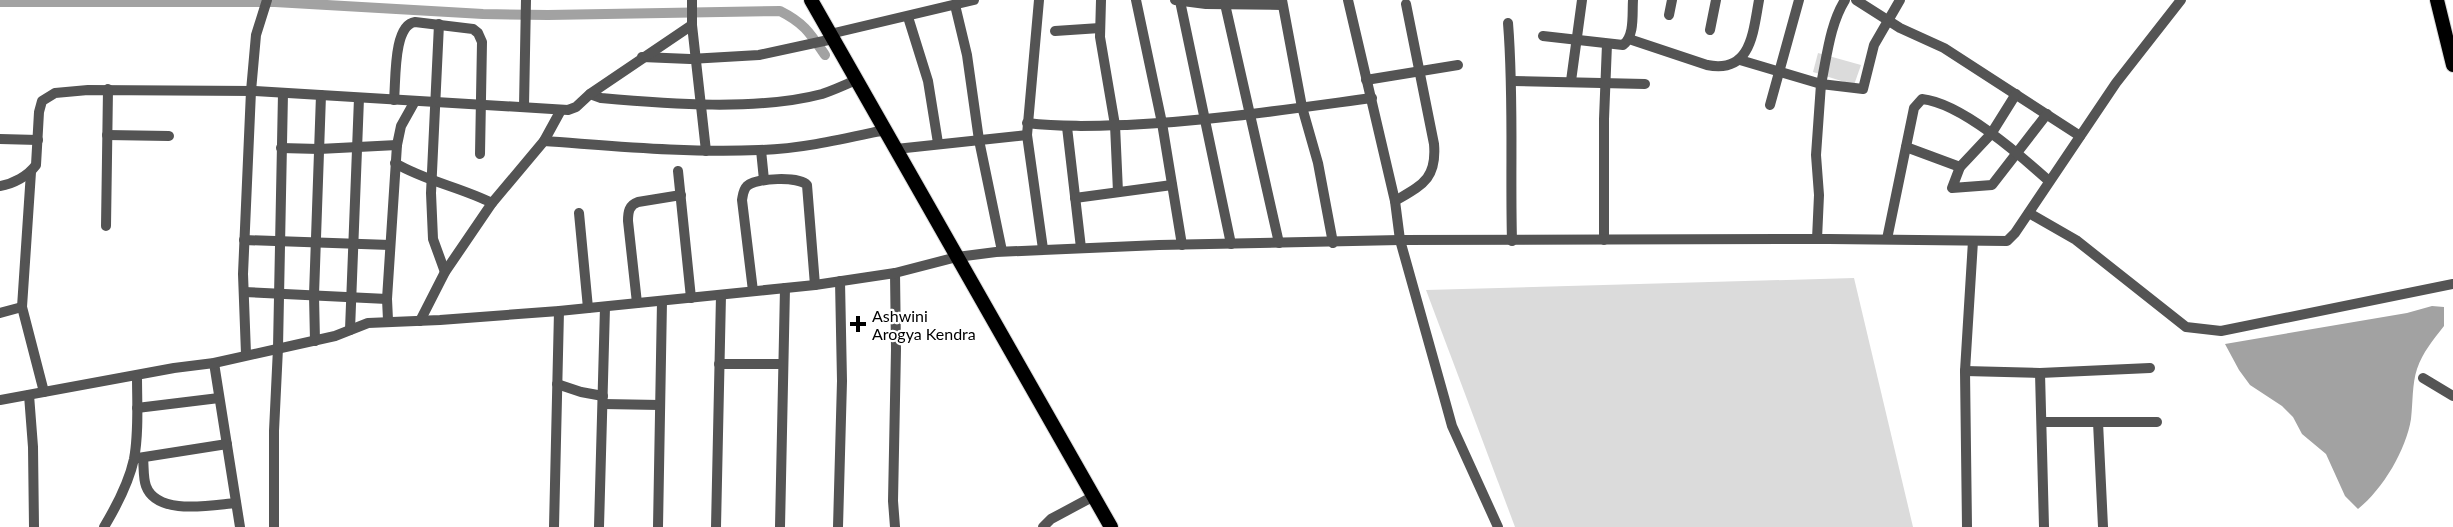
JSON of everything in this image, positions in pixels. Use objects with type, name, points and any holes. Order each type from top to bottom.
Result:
[{"type":"main road","points":[[811,0],[828,39],[856,80],[885,130],[1111,527]]},
{"type":"main road","points":[[2437,0],[2453,65]]},
{"type":"street","points":[[642,57],[696,58],[759,55],[804,47],[974,0]]},
{"type":"street","points":[[1039,0],[1027,129],[1043,249]]},
{"type":"street","points":[[1101,0],[1100,28],[1114,125],[1118,192]]},
{"type":"street","points":[[1136,0],[1162,123],[1182,245]]},
{"type":"street","points":[[1175,0],[1225,4],[1282,2],[1302,107],[1318,163],[1333,243]]},
{"type":"street","points":[[1348,0],[1395,201],[1400,240],[1452,426],[1498,527]]},
{"type":"street","points":[[1571,81],[1582,0]]},
{"type":"street","points":[[1543,36],[1623,45],[1629,39],[1633,0]]},
{"type":"street","points":[[1669,15],[1672,0]]},
{"type":"street","points":[[1710,30],[1716,0]]},
{"type":"street","points":[[1629,39],[1720,68],[1731,66],[1740,60],[1747,49],[1759,0]]},
{"type":"street","points":[[1770,105],[1799,0]]},
{"type":"street","points":[[1817,239],[1819,195],[1816,155],[1821,84],[1833,26],[1845,0]]},
{"type":"street","points":[[1856,0],[1900,28],[1944,48],[2080,136]]},
{"type":"street","points":[[1740,60],[1821,84],[1863,89],[1874,45],[1900,0]]},
{"type":"street","points":[[0,400],[174,368],[214,363],[246,354],[315,341],[368,323],[388,320],[420,321],[559,311],[814,285],[895,273],[957,257],[1002,251],[1400,240],[1887,239],[2007,241],[2015,234],[2116,83],[2181,0]]},
{"type":"street","points":[[1179,1],[1231,244]]},
{"type":"street","points":[[692,2],[706,151]]},
{"type":"street","points":[[246,354],[244,240],[251,91],[256,35],[266,3]]},
{"type":"street","points":[[524,106],[526,3]]},
{"type":"street","points":[[1225,4],[1279,243]]},
{"type":"street","points":[[1395,201],[1418,187],[1429,177],[1435,161],[1406,4]]},
{"type":"street","points":[[956,5],[967,55],[979,140],[1002,251]]},
{"type":"street","points":[[908,17],[928,81],[938,143]]},
{"type":"street","points":[[44,392],[22,307],[31,172],[38,157],[39,112],[42,101],[46,97],[55,93],[108,89],[251,91],[561,110],[576,107],[590,94],[692,21]]},
{"type":"street","points":[[394,100],[401,32],[411,23],[462,26],[473,29],[478,33],[482,42],[480,154]]},
{"type":"street","points":[[1508,23],[1513,81],[1510,169],[1512,241]]},
{"type":"street","points":[[439,24],[431,181],[433,239],[445,272]]},
{"type":"street","points":[[1055,31],[1100,28]]},
{"type":"street","points":[[1604,240],[1607,44]]},
{"type":"street","points":[[1366,80],[1458,64]]},
{"type":"street","points":[[590,94],[616,99],[701,104],[784,101],[823,93],[856,80]]},
{"type":"street","points":[[1513,81],[1645,84]]},
{"type":"street","points":[[106,226],[108,89]]},
{"type":"street","points":[[274,527],[274,431],[283,93]]},
{"type":"street","points":[[2016,94],[1991,134],[1960,167],[1952,188],[1992,185],[2048,114]]},
{"type":"street","points":[[315,341],[314,295],[321,95]]},
{"type":"street","points":[[350,330],[359,98]]},
{"type":"street","points":[[896,149],[979,140],[1027,129],[1162,123],[1250,115],[1372,98]]},
{"type":"street","points":[[1887,239],[1914,108],[1923,99],[1944,105],[1991,134],[2018,153],[2049,181]]},
{"type":"street","points":[[388,320],[387,299],[397,145],[401,126],[415,101]]},
{"type":"street","points":[[420,321],[445,272],[492,203],[544,141],[561,110]]},
{"type":"street","points":[[1067,127],[1081,248]]},
{"type":"street","points":[[544,141],[706,151],[761,150],[834,141],[885,130]]},
{"type":"street","points":[[107,135],[169,136]]},
{"type":"street","points":[[0,139],[38,140]]},
{"type":"street","points":[[281,148],[320,149],[397,145]]},
{"type":"street","points":[[1906,147],[1960,167]]},
{"type":"street","points":[[761,150],[764,180]]},
{"type":"street","points":[[395,163],[431,181],[473,194],[492,203]]},
{"type":"street","points":[[678,171],[691,298]]},
{"type":"street","points":[[0,186],[8,185],[31,172]]},
{"type":"street","points":[[753,291],[742,200],[743,191],[752,183],[764,180],[801,180],[807,185],[814,285]]},
{"type":"street","points":[[1075,198],[1172,185]]},
{"type":"street","points":[[637,303],[628,221],[629,209],[638,202],[681,195]]},
{"type":"street","points":[[579,213],[588,308]]},
{"type":"street","points":[[2029,213],[2076,240],[2186,327],[2196,330],[2222,331],[2453,284]]},
{"type":"street","points":[[244,240],[390,245]]},
{"type":"street","points":[[1967,527],[1965,371],[1973,240]]},
{"type":"street","points":[[895,273],[896,349],[892,501],[895,527]]},
{"type":"street","points":[[838,527],[842,381],[840,281]]},
{"type":"street","points":[[780,527],[785,288]]},
{"type":"street","points":[[244,292],[387,299]]},
{"type":"street","points":[[716,527],[721,295]]},
{"type":"street","points":[[658,527],[662,301]]},
{"type":"street","points":[[600,527],[605,306]]},
{"type":"street","points":[[0,313],[22,307]]},
{"type":"street","points":[[554,527],[559,311]]},
{"type":"street","points":[[214,363],[240,527]]},
{"type":"street","points":[[719,364],[783,364]]},
{"type":"street","points":[[1965,371],[2040,373],[2150,368]]},
{"type":"street","points":[[2040,373],[2044,527]]},
{"type":"street","points":[[137,376],[138,458],[146,485],[152,496],[160,502],[178,506],[236,503]]},
{"type":"street","points":[[2423,378],[2452,393]]},
{"type":"street","points":[[557,384],[603,400],[660,405]]},
{"type":"street","points":[[29,395],[33,447],[34,527]]},
{"type":"street","points":[[137,408],[219,398]]},
{"type":"street","points":[[2042,422],[2157,422]]},
{"type":"street","points":[[2098,422],[2103,527]]},
{"type":"street","points":[[138,458],[227,444]]},
{"type":"street","points":[[104,527],[138,458]]},
{"type":"street","points":[[1043,527],[1052,519],[1094,496]]},
{"type":"shaded area","points":[[1818,53],[1861,65],[1854,85],[1813,72]]},
{"type":"shaded area","points":[[1854,278],[1913,527],[1515,527],[1426,290]]},
{"type":"shaded area","points":[[2432,306],[2444,307],[2444,326],[2419,363],[2413,387],[2411,419],[2404,443],[2384,480],[2358,509],[2345,496],[2326,454],[2302,434],[2293,417],[2282,406],[2250,385],[2225,344],[2407,313]]},
{"type":"waterway","points":[[0,2],[275,2],[483,14],[548,15],[780,11],[806,29],[825,55]]},
{"type":"place","name":"Ashwini Arogya Kendra","points":[[858,324]]}]
